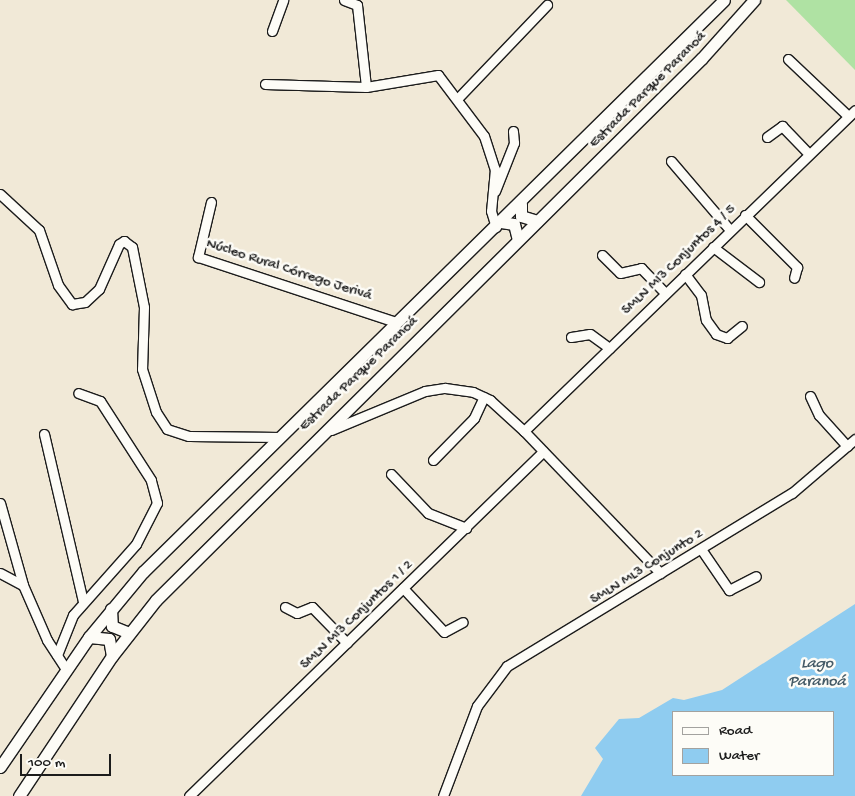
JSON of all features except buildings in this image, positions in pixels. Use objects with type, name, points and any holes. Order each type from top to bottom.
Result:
[{"type":"main road","name":"Estrada Parque Paranoá","points":[[0,768],[66,669],[111,609],[280,437],[396,322],[521,204],[724,0]]},
{"type":"main road","name":"Estrada Parque Paranoá","points":[[19,796],[129,633],[201,551],[702,58],[754,0]]},
{"type":"main road","points":[[521,204],[521,216],[537,221]]},
{"type":"main road","points":[[499,224],[514,224],[518,240]]},
{"type":"main road","points":[[111,609],[112,626],[129,633]]},
{"type":"main road","points":[[89,637],[104,635],[109,639],[112,656]]},
{"type":"street","points":[[272,31],[283,0]]},
{"type":"street","points":[[344,0],[357,3],[366,87]]},
{"type":"street","points":[[458,98],[547,6]]},
{"type":"street","points":[[788,59],[848,116]]},
{"type":"street","points":[[265,84],[366,87],[435,74],[458,98],[491,152],[495,169],[493,196],[499,224]]},
{"type":"street","name":"SMLN MI3 Conjuntos 4 / 5","points":[[524,431],[855,110]]},
{"type":"street","points":[[767,137],[782,126],[809,154]]},
{"type":"street","points":[[493,196],[514,143],[513,131]]},
{"type":"street","points":[[671,161],[730,230]]},
{"type":"street","points":[[0,194],[39,230],[58,285],[72,304],[85,302],[99,289],[119,244],[124,241],[132,247],[144,307],[142,369],[156,412],[167,429],[189,436],[280,437]]},
{"type":"street","name":"Núcleo Rural Córrego Jerivá","points":[[211,202],[198,257],[396,322]]},
{"type":"street","points":[[745,215],[797,268],[794,278]]},
{"type":"street","points":[[713,247],[759,282]]},
{"type":"street","points":[[602,255],[620,273],[641,268],[665,293]]},
{"type":"street","points":[[685,274],[700,295],[712,330],[727,338],[742,326]]},
{"type":"street","points":[[571,337],[590,334],[609,348]]},
{"type":"street","points":[[316,436],[354,418],[440,388],[484,397],[524,431],[660,573]]},
{"type":"street","points":[[57,655],[68,625],[83,601],[136,544],[156,503],[151,480],[100,401],[78,393]]},
{"type":"street","points":[[810,396],[818,415],[847,446]]},
{"type":"street","points":[[433,460],[469,424],[484,397]]},
{"type":"street","points":[[348,407],[354,418]]},
{"type":"street","points":[[44,434],[83,601]]},
{"type":"street","name":"SMLN ML3 Conjunto 2","points":[[444,796],[477,706],[507,666],[792,493],[855,439]]},
{"type":"street","name":"SMLN MI3 Conjuntos 1 / 2","points":[[189,796],[543,452]]},
{"type":"street","points":[[391,474],[428,513],[466,528]]},
{"type":"street","points":[[0,503],[23,585],[57,655],[66,669]]},
{"type":"street","points":[[702,549],[729,590],[756,576]]},
{"type":"street","points":[[0,573],[23,585]]},
{"type":"street","points":[[403,588],[444,632],[463,622]]},
{"type":"street","points":[[285,608],[297,613],[312,607],[347,643]]},
{"type":"green space","points":[[786,0],[855,0],[855,70]]},
{"type":"water","name":"Lago Paranoá","points":[[855,604],[855,796],[581,796],[603,759],[595,748],[619,719],[639,718],[673,698],[684,700],[722,690]]}]
